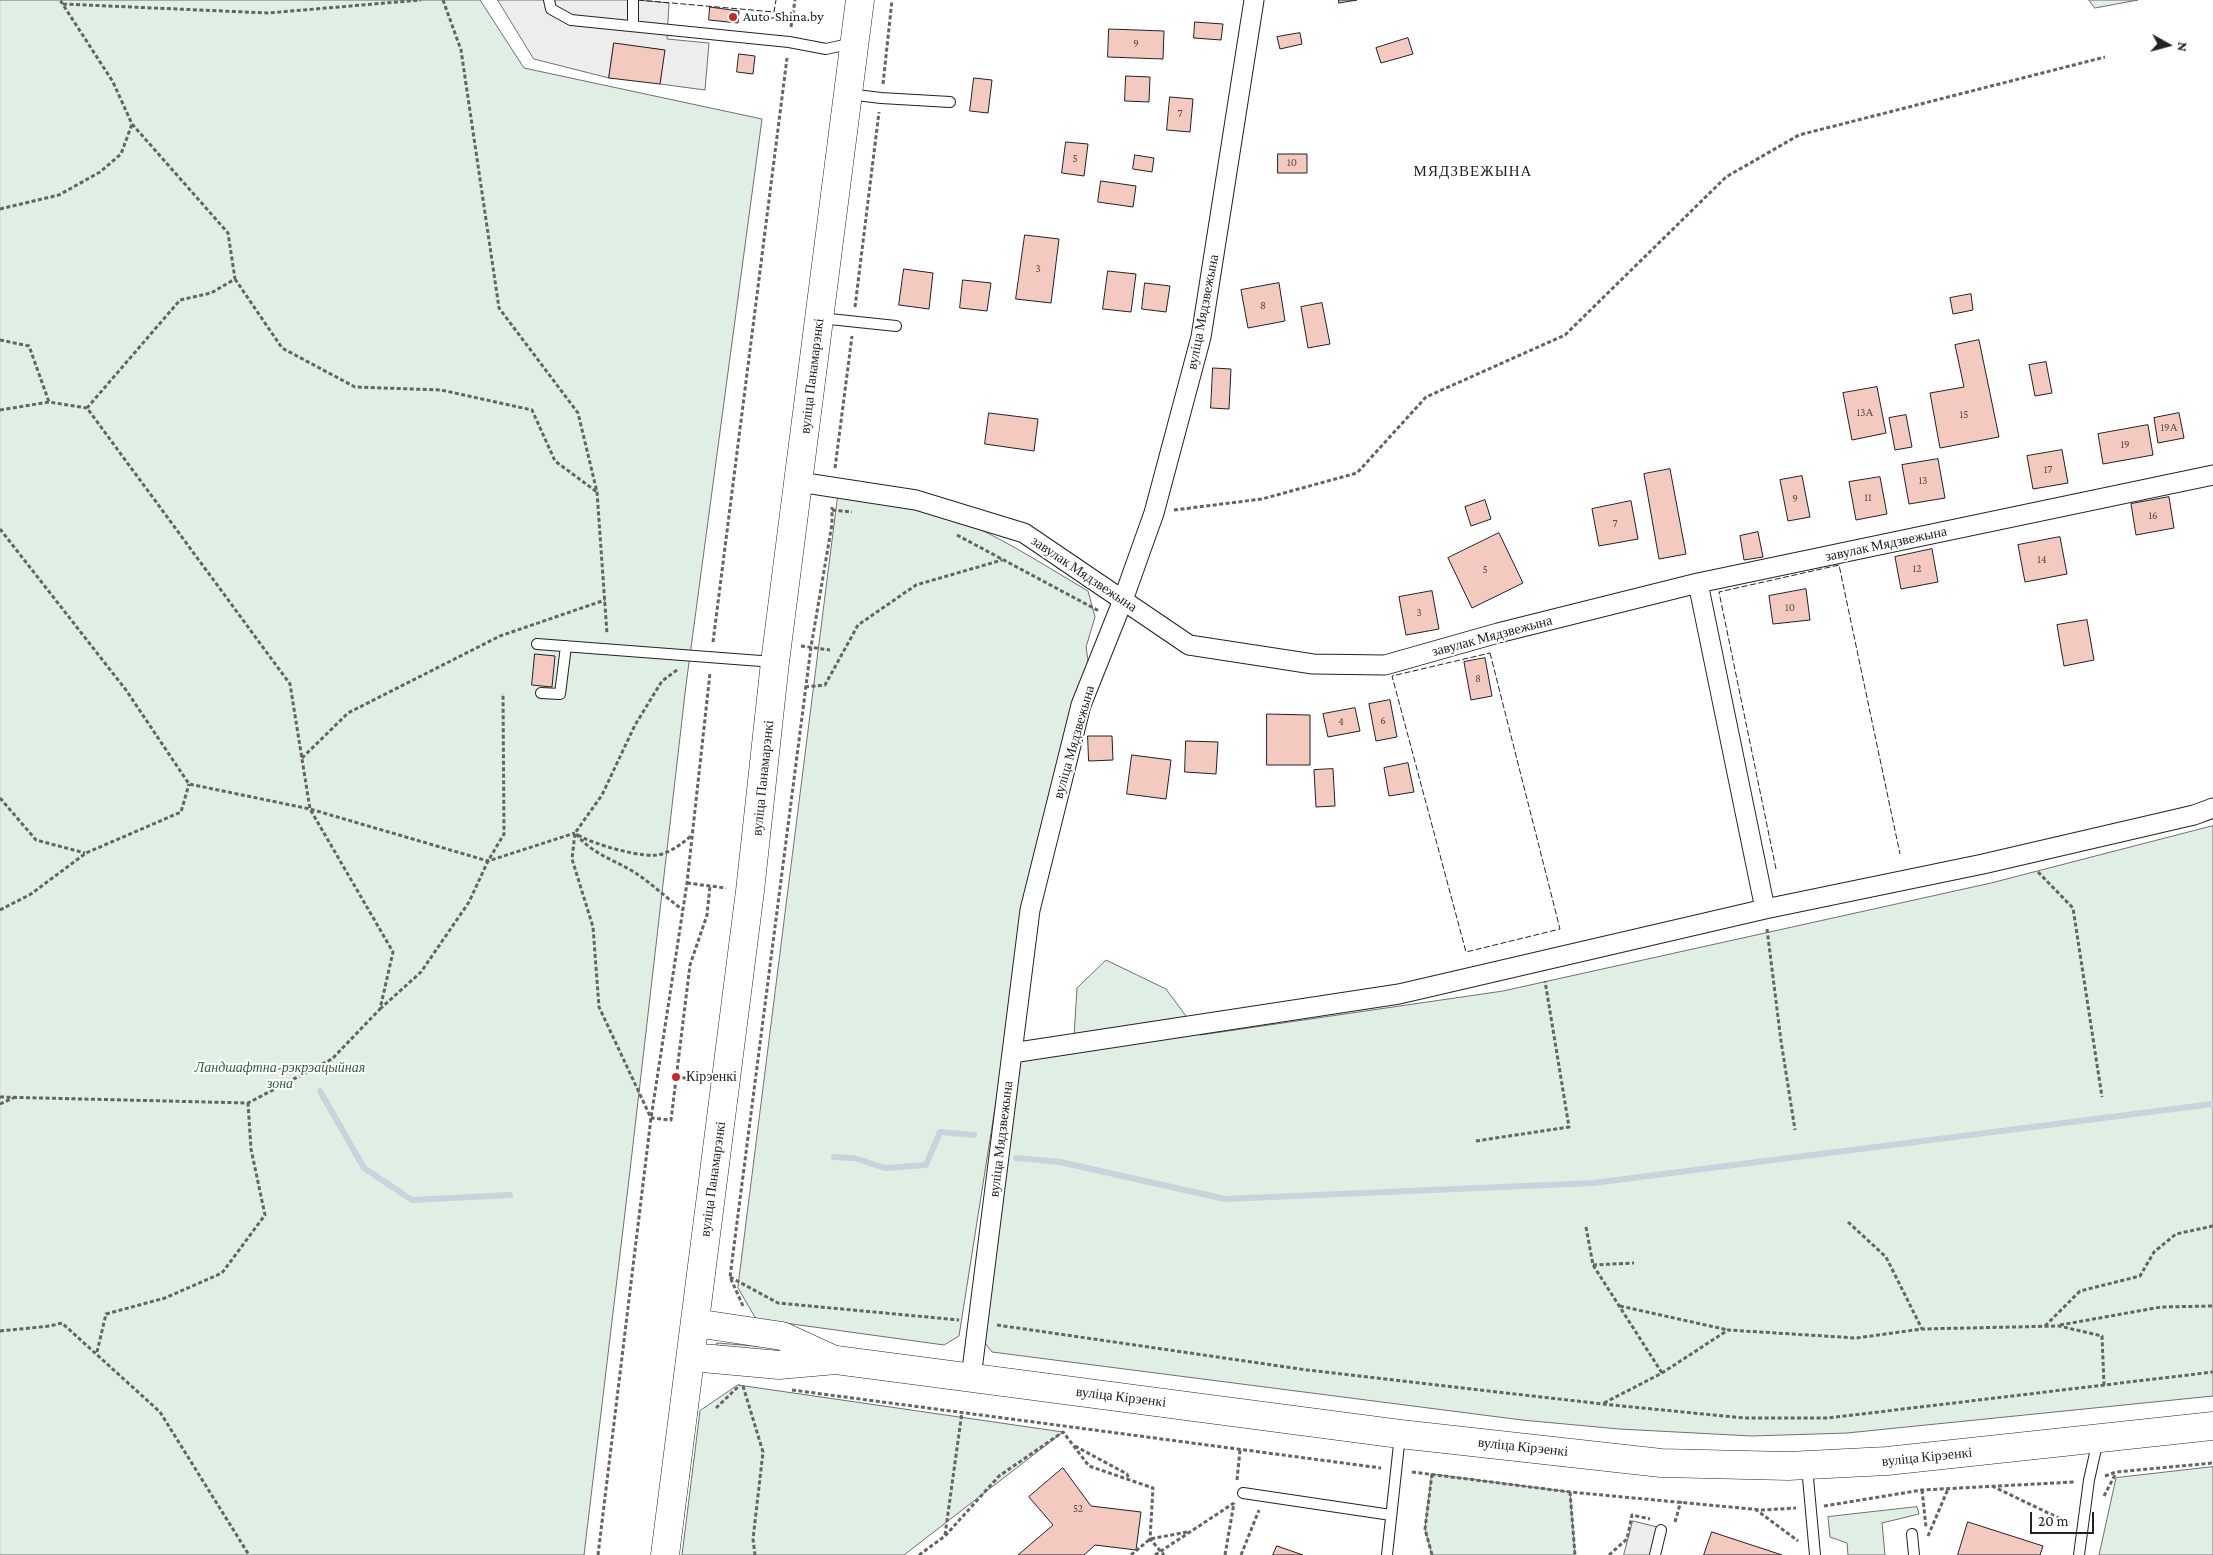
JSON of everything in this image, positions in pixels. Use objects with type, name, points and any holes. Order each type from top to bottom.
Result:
[{"type":"street","name":"вуліца Панамарэнкі","points":[[665,1555],[749,900],[777,653],[860,0]]},
{"type":"street","name":"вуліца Мядзвежына","points":[[971,1378],[1030,910],[1081,705],[1123,600],[1154,513],[1201,337],[1254,0]]},
{"type":"street","name":"завулак Мядзвежына","points":[[799,482],[916,500],[1024,532],[1189,645],[1313,664],[1385,665],[1498,633],[1698,584],[2213,475]]},
{"type":"street","points":[[1698,584],[1765,909]]},
{"type":"street","points":[[1012,1053],[1399,994],[1765,909],[2022,855],[2194,815],[2213,808]]},
{"type":"street","name":"вуліца Кірэенкі","points":[[695,1323],[782,1336],[836,1360]]},
{"type":"street","name":"вуліца Кірэенкі","points":[[691,1357],[778,1365],[836,1360],[1400,1434],[1661,1463],[1807,1466],[1888,1461],[2213,1426]]},
{"type":"lane","points":[[549,0],[551,9],[571,20],[789,42],[826,49],[854,42]]},
{"type":"lane","points":[[633,0],[633,26]]},
{"type":"lane","points":[[847,94],[950,102]]},
{"type":"lane","points":[[819,318],[896,326]]},
{"type":"lane","points":[[537,644],[711,657],[777,653]]},
{"type":"lane","points":[[541,693],[560,694],[566,646]]},
{"type":"lane","points":[[1387,1555],[1400,1434]]},
{"type":"lane","points":[[2078,1555],[2089,1480],[2099,1438]]},
{"type":"lane","points":[[1807,1466],[1815,1555]]},
{"type":"lane","points":[[1243,1493],[1391,1515]]},
{"type":"lane","points":[[1655,1555],[1662,1525]]},
{"type":"lane","points":[[1912,1534],[1914,1555]]},
{"type":"path","points":[[61,2],[268,13],[421,0]]},
{"type":"path","points":[[443,0],[460,50],[499,308],[578,413],[597,492],[609,650]]},
{"type":"path","points":[[598,1555],[651,1118],[683,910],[711,657],[795,0]]},
{"type":"path","points":[[744,1308],[730,1277],[810,648],[832,524],[832,486],[854,323],[892,0]]},
{"type":"path","points":[[61,2],[113,82],[132,124],[228,233],[235,279],[282,348],[355,387],[441,390],[532,410],[555,461],[597,492]]},
{"type":"path","points":[[1154,513],[1262,499],[1357,472],[1426,397],[1565,335],[1726,177],[1799,135],[2105,56]]},
{"type":"path","points":[[0,208],[59,195],[100,172],[121,154],[132,124]]},
{"type":"path","points":[[87,408],[180,300],[211,293],[235,279]]},
{"type":"path","points":[[0,340],[29,346],[49,402]]},
{"type":"path","points":[[0,410],[49,402],[87,408],[290,684],[310,809],[393,952],[380,1009]]},
{"type":"path","points":[[832,510],[861,514]]},
{"type":"path","points":[[0,529],[126,690],[189,784],[310,809],[488,861],[575,833]]},
{"type":"path","points":[[952,532],[1115,620]]},
{"type":"path","points":[[805,687],[825,684],[858,625],[916,584],[1002,560]]},
{"type":"path","points":[[302,758],[348,713],[500,636],[605,600]]},
{"type":"path","points":[[777,653],[810,648],[830,650]]},
{"type":"path","points":[[651,1118],[599,1007],[593,927],[572,859],[575,833],[602,795],[635,725],[662,681],[696,656]]},
{"type":"path","points":[[0,1097],[248,1103],[332,1059],[380,1009],[421,972],[468,902],[488,861],[504,834],[503,692]]},
{"type":"path","points":[[0,910],[31,894],[86,853],[181,812],[189,784]]},
{"type":"path","points":[[0,798],[36,840],[86,853]]},
{"type":"path","points":[[575,833],[586,840],[619,851],[660,856],[676,848],[692,834]]},
{"type":"path","points":[[575,833],[590,850],[615,861],[642,878],[683,910]]},
{"type":"path","points":[[2022,855],[2073,908],[2102,1097]]},
{"type":"path","points":[[651,1118],[671,1120],[690,965],[707,915],[710,886]]},
{"type":"path","points":[[1765,909],[1781,1041],[1795,1130]]},
{"type":"path","points":[[1476,1141],[1569,1126],[1541,962]]},
{"type":"path","points":[[0,1104],[13,1098]]},
{"type":"path","points":[[97,1352],[106,1314],[165,1298],[222,1273],[265,1215],[251,1149],[248,1103]]},
{"type":"path","points":[[1848,1222],[1886,1257],[1922,1329]]},
{"type":"path","points":[[2045,1326],[2080,1291],[2140,1276],[2154,1252],[2176,1234],[2213,1226]]},
{"type":"path","points":[[1586,1227],[1593,1266],[1662,1372]]},
{"type":"path","points":[[1593,1266],[1634,1263]]},
{"type":"path","points":[[730,1277],[778,1303],[978,1322],[1307,1370],[1602,1404],[1744,1418],[1828,1418],[2213,1372]]},
{"type":"path","points":[[1619,1306],[1728,1330],[1856,1338],[1922,1329],[2059,1326],[2161,1307],[2213,1306]]},
{"type":"path","points":[[0,1331],[50,1326],[62,1322],[97,1352],[160,1412],[249,1555]]},
{"type":"path","points":[[2059,1326],[2102,1336],[2104,1385]]},
{"type":"path","points":[[1602,1404],[1662,1372],[1728,1330]]},
{"type":"path","points":[[716,1408],[742,1383],[763,1452],[753,1539],[755,1555]]},
{"type":"path","points":[[945,1536],[962,1412]]},
{"type":"path","points":[[1063,1427],[1063,1432],[1089,1466],[1153,1488],[1150,1539],[1164,1555]]},
{"type":"path","points":[[919,1555],[945,1536],[999,1476],[1063,1432]]},
{"type":"path","points":[[1073,1445],[1127,1474],[1129,1480]]},
{"type":"path","points":[[1432,1474],[1425,1529],[1432,1555]]},
{"type":"path","points":[[1991,1486],[2071,1524]]},
{"type":"path","points":[[1922,1490],[1927,1539],[1948,1488]]},
{"type":"path","points":[[1570,1492],[1576,1555]]},
{"type":"path","points":[[1155,1555],[1234,1503]]},
{"type":"path","points":[[1241,1555],[1260,1508]]},
{"type":"path","points":[[1755,1509],[1799,1542]]},
{"type":"path","points":[[1609,1555],[1626,1539],[1632,1515],[1662,1525],[1675,1525]]},
{"type":"path","points":[[1131,1555],[1150,1539],[1189,1532]]},
{"type":"green space","name":"Ландшафтна-рэкрэацыйная зона","points":[[0,0],[480,0],[524,68],[762,119],[686,685],[584,1555],[0,1555]]},
{"type":"green space","points":[[2089,0],[2138,0],[2095,8]]},
{"type":"green space","points":[[838,496],[890,501],[921,507],[986,532],[1088,591],[1095,617],[1086,647],[1089,667],[1026,911],[959,1336],[944,1345],[756,1319],[738,1288]]},
{"type":"green space","points":[[2213,826],[2213,1396],[1847,1433],[1752,1436],[1619,1429],[1522,1420],[992,1352],[981,1338],[1018,1061],[1073,1053],[1077,988],[1106,960],[1166,989],[1200,1035],[1503,991],[1991,883]]},
{"type":"green space","points":[[717,1343],[781,1348],[780,1358],[716,1352]]},
{"type":"green space","points":[[738,1385],[1063,1432],[904,1555],[682,1555],[700,1411]]},
{"type":"green space","points":[[2213,1467],[2213,1555],[2099,1555],[2116,1478]]},
{"type":"green space","points":[[1432,1474],[1570,1492],[1575,1555],[1432,1555],[1425,1529]]},
{"type":"green space","points":[[1917,1507],[1919,1514],[1882,1523],[1885,1555],[1848,1555],[1847,1543],[1830,1537],[1828,1517]]},
{"type":"shaded area","points":[[498,0],[638,0],[669,3],[667,39],[709,43],[705,90],[660,84],[664,50],[614,44],[609,78],[534,59]]},
{"type":"shaded area","points":[[1633,1521],[1657,1527],[1650,1555],[1624,1555]]},
{"type":"building","points":[[1339,0],[1357,0],[1339,3]]},
{"type":"building","points":[[710,7],[739,11],[738,23],[709,20]]},
{"type":"building","points":[[1195,22],[1223,24],[1221,40],[1194,38]]},
{"type":"building","points":[[1109,29],[1164,31],[1163,59],[1108,57]]},
{"type":"building","points":[[1300,33],[1302,44],[1280,49],[1277,37]]},
{"type":"building","points":[[1408,38],[1413,54],[1381,63],[1376,48]]},
{"type":"building","points":[[614,43],[665,50],[660,84],[609,78]]},
{"type":"building","points":[[739,54],[755,56],[753,74],[737,72]]},
{"type":"building","points":[[1126,76],[1150,77],[1149,102],[1125,101]]},
{"type":"building","points":[[974,78],[992,80],[988,113],[970,111]]},
{"type":"building","points":[[1170,97],[1193,99],[1190,132],[1167,130]]},
{"type":"building","points":[[1066,142],[1088,144],[1084,176],[1062,173]]},
{"type":"building","points":[[1278,154],[1307,154],[1307,173],[1278,173]]},
{"type":"building","points":[[1135,155],[1154,158],[1152,172],[1133,169]]},
{"type":"building","points":[[1101,181],[1136,186],[1133,207],[1098,202]]},
{"type":"building","points":[[1025,235],[1059,239],[1051,303],[1016,299]]},
{"type":"building","points":[[904,269],[933,273],[929,309],[899,305]]},
{"type":"building","points":[[1108,271],[1136,274],[1131,312],[1103,309]]},
{"type":"building","points":[[963,280],[991,283],[987,311],[960,308]]},
{"type":"building","points":[[1145,283],[1170,286],[1166,312],[1142,309]]},
{"type":"building","points":[[1279,283],[1285,321],[1248,328],[1241,290]]},
{"type":"building","points":[[1971,294],[1973,310],[1953,314],[1950,298]]},
{"type":"building","points":[[1322,303],[1330,344],[1308,348],[1301,307]]},
{"type":"building","points":[[1979,340],[1999,437],[1940,448],[1930,393],[1964,387],[1955,345]]},
{"type":"building","points":[[2046,362],[2052,393],[2035,396],[2029,365]]},
{"type":"building","points":[[1213,368],[1231,369],[1229,409],[1211,408]]},
{"type":"building","points":[[1877,387],[1886,433],[1852,440],[1843,393]]},
{"type":"building","points":[[989,413],[1038,419],[1034,451],[985,444]]},
{"type":"building","points":[[2179,413],[2184,438],[2158,443],[2154,418]]},
{"type":"building","points":[[1906,415],[1912,447],[1895,450],[1889,418]]},
{"type":"building","points":[[2148,425],[2153,455],[2103,464],[2098,434]]},
{"type":"building","points":[[2062,450],[2068,483],[2033,489],[2027,456]]},
{"type":"building","points":[[1938,459],[1945,498],[1909,504],[1902,465]]},
{"type":"building","points":[[1670,469],[1686,554],[1659,559],[1644,474]]},
{"type":"building","points":[[1802,476],[1810,517],[1788,521],[1780,480]]},
{"type":"building","points":[[1880,477],[1887,514],[1856,520],[1849,482]]},
{"type":"building","points":[[2169,497],[2174,528],[2136,535],[2131,504]]},
{"type":"building","points":[[1485,500],[1491,519],[1471,526],[1465,507]]},
{"type":"building","points":[[1631,501],[1638,539],[1599,546],[1592,509]]},
{"type":"building","points":[[1758,532],[1763,557],[1744,560],[1740,536]]},
{"type":"building","points":[[1499,533],[1523,583],[1472,608],[1448,558]]},
{"type":"building","points":[[2060,537],[2067,574],[2025,582],[2018,545]]},
{"type":"building","points":[[1932,549],[1938,582],[1901,589],[1895,557]]},
{"type":"building","points":[[1806,589],[1810,620],[1773,624],[1769,596]]},
{"type":"building","points":[[1432,591],[1439,629],[1406,635],[1399,597]]},
{"type":"building","points":[[2087,620],[2094,660],[2064,666],[2057,625]]},
{"type":"building","points":[[535,654],[555,656],[552,687],[532,685]]},
{"type":"building","points":[[1485,658],[1492,696],[1471,700],[1464,662]]},
{"type":"building","points":[[1390,700],[1397,737],[1376,741],[1369,704]]},
{"type":"building","points":[[1355,708],[1360,731],[1328,737],[1323,714]]},
{"type":"building","points":[[1267,714],[1310,715],[1310,765],[1267,765]]},
{"type":"building","points":[[1088,736],[1112,736],[1113,760],[1089,761]]},
{"type":"building","points":[[1186,741],[1218,742],[1216,774],[1185,772]]},
{"type":"building","points":[[1132,755],[1171,760],[1166,799],[1127,794]]},
{"type":"building","points":[[1408,763],[1414,792],[1389,796],[1384,768]]},
{"type":"building","points":[[1333,769],[1335,806],[1316,807],[1314,770]]},
{"type":"building","points":[[1063,1468],[1091,1506],[1141,1512],[1136,1550],[1095,1545],[1084,1555],[1018,1555],[1053,1525],[1029,1497]]},
{"type":"building","points":[[1968,1522],[2043,1546],[2040,1555],[1958,1555]]},
{"type":"building","points":[[1712,1532],[1782,1555],[1704,1555]]},
{"type":"building","points":[[1277,1546],[1303,1555],[1273,1555]]},
{"type":"waterway","points":[[320,1091],[364,1168],[412,1200],[510,1195]]},
{"type":"waterway","points":[[1016,1158],[1060,1162],[1225,1199],[1593,1183],[2213,1104]]},
{"type":"waterway","points":[[834,1157],[854,1158],[885,1168],[926,1165],[940,1132],[974,1135]]},
{"type":"fence","points":[[638,0],[774,12],[776,0]]},
{"type":"fence","points":[[1776,869],[1719,592],[1839,565],[1900,854]]},
{"type":"fence","points":[[1490,653],[1560,929],[1466,952],[1392,676],[1490,653]]},
{"type":"place","name":"Auto-Shina.by","points":[[733,17]]},
{"type":"place","name":"Кірэенкі","points":[[676,1077]]},
{"type":"district","name":"МЯДЗВЕЖЫНА","points":[[1473,171]]}]
